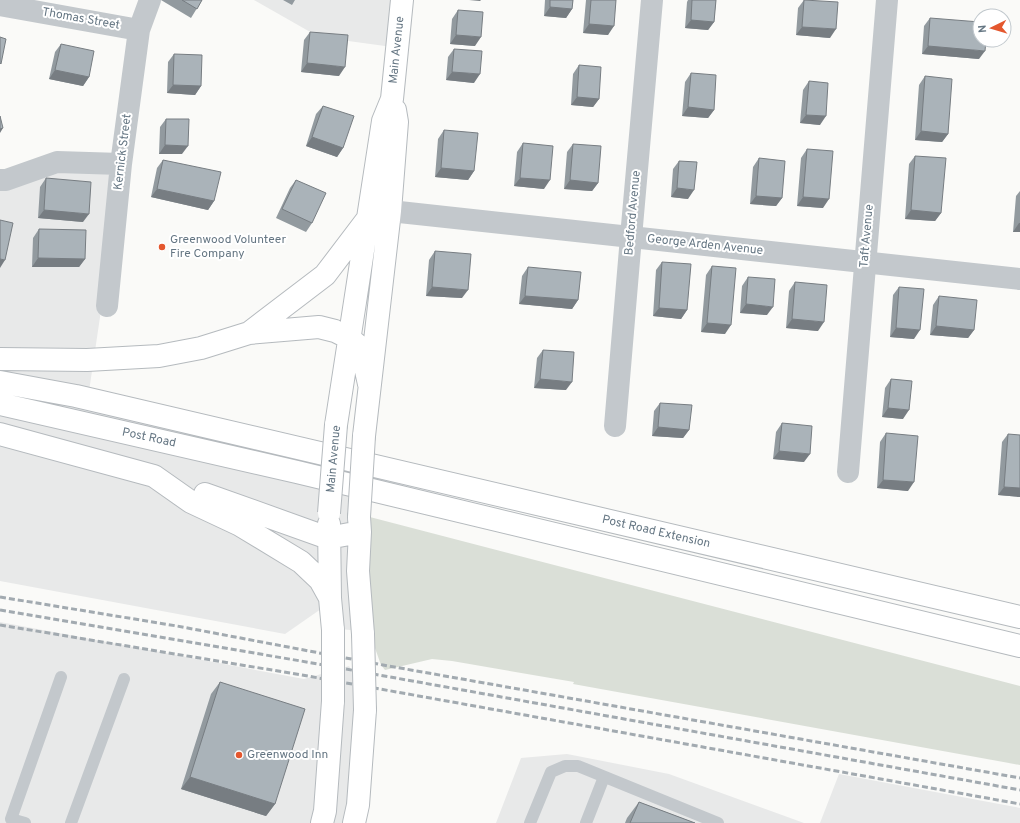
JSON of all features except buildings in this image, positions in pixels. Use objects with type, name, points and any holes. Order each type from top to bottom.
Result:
[{"type":"main road","name":"Main Avenue","points":[[322,823],[325,811],[333,701],[333,630],[330,598],[328,538],[336,425],[383,121],[392,99],[402,0]]},
{"type":"main road","name":"Main Avenue","points":[[358,817],[364,710],[363,634],[358,571],[364,436],[390,211],[398,122],[392,99]]},
{"type":"main road","points":[[248,332],[325,275],[367,220]]},
{"type":"main road","points":[[0,359],[87,360],[159,356],[201,348],[248,332],[319,327],[335,331],[349,338],[361,348],[370,384]]},
{"type":"main road","name":"Post Road","points":[[0,382],[76,396],[293,446]]},
{"type":"main road","name":"Post Road","points":[[0,404],[297,472],[1020,646]]},
{"type":"main road","points":[[0,434],[154,476],[328,538],[360,524]]},
{"type":"main road","name":"Post Road Extension","points":[[293,446],[1020,617]]},
{"type":"main road","points":[[154,476],[191,502],[240,525],[301,562],[320,580],[330,598]]},
{"type":"street","name":"Kernick Street","points":[[107,306],[121,164],[139,30],[150,0]]},
{"type":"street","name":"Bedford Avenue","points":[[615,426],[652,0]]},
{"type":"street","name":"Taft Avenue","points":[[848,472],[887,0]]},
{"type":"street","name":"Thomas Street","points":[[0,5],[139,30]]},
{"type":"street","points":[[0,180],[6,180],[57,162],[121,164]]},
{"type":"street","name":"George Arden Avenue","points":[[390,211],[1020,279]]},
{"type":"lane","points":[[25,823],[11,819],[61,677]]},
{"type":"lane","points":[[71,823],[124,679]]},
{"type":"lane","points":[[530,823],[551,772],[565,766],[578,766],[718,823]]},
{"type":"lane","points":[[586,823],[604,777]]},
{"type":"shaded area","points":[[254,0],[413,0],[410,42],[407,49],[319,37]]},
{"type":"shaded area","points":[[118,163],[103,297],[88,398],[369,475],[367,632],[341,629],[331,602],[285,634],[0,581],[0,180]]},
{"type":"shaded area","points":[[366,516],[1020,686],[1020,765],[573,684],[574,682],[452,661],[432,659],[385,670],[381,665],[370,634]]},
{"type":"shaded area","points":[[0,622],[304,679],[349,666],[353,672],[360,693],[354,823],[0,823]]},
{"type":"shaded area","points":[[567,754],[669,774],[804,823],[496,823],[521,758]]},
{"type":"shaded area","points":[[839,774],[1020,808],[1020,823],[820,823]]},
{"type":"railway","points":[[0,597],[177,626],[383,665],[1020,778]]},
{"type":"railway","points":[[0,610],[301,661],[1020,790]]},
{"type":"railway","points":[[0,625],[302,675],[1020,804]]},
{"type":"place","name":"Greenwood Volunteer Fire Company","points":[[162,247]]},
{"type":"place","name":"Greenwood Inn","points":[[239,755]]}]
